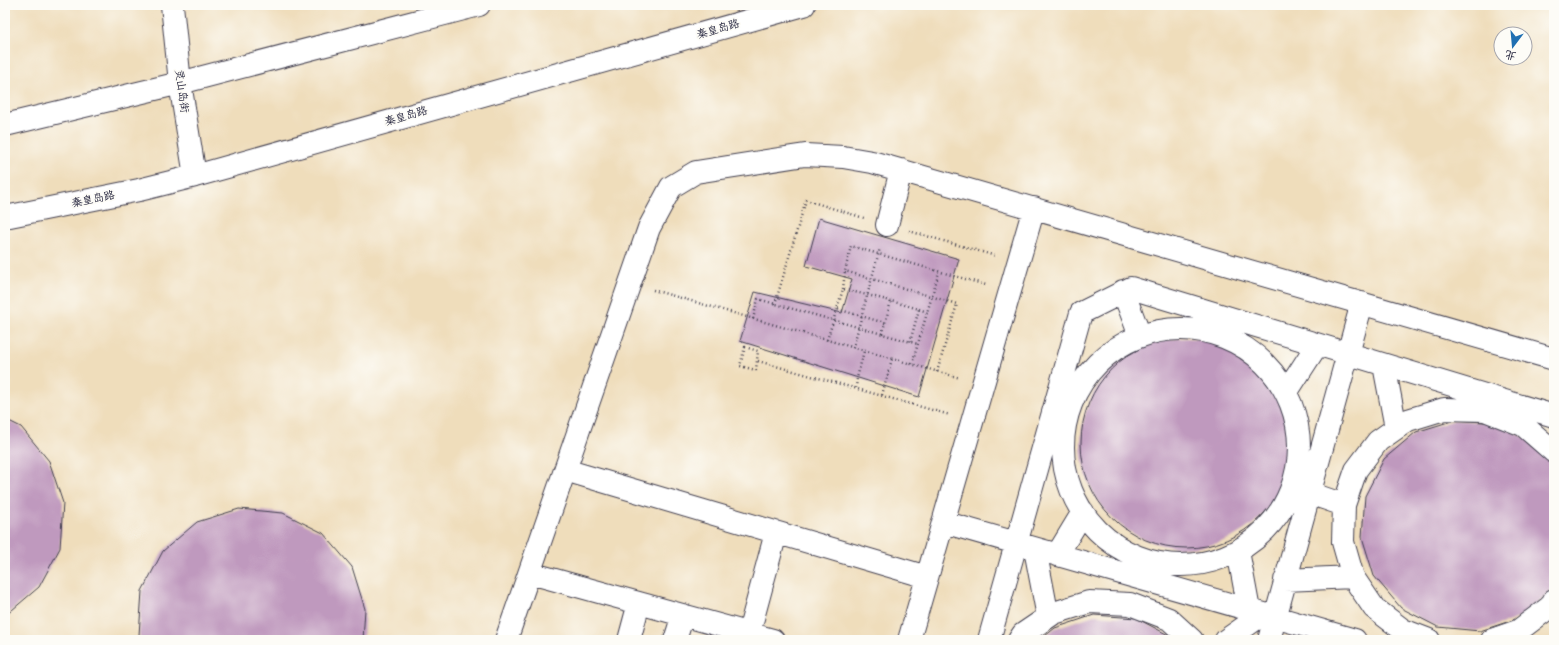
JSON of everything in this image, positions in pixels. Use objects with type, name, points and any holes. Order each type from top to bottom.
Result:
[{"type":"street","name":"灵山岛街","points":[[172,5],[180,83],[195,176]]},
{"type":"street","points":[[5,125],[180,83],[479,5]]},
{"type":"street","name":"秦皇岛路","points":[[5,217],[139,190],[195,176],[804,5]]},
{"type":"street","points":[[506,640],[649,228],[671,187],[696,172],[805,155],[843,157],[872,162],[1554,359]]},
{"type":"street","points":[[887,225],[901,170]]},
{"type":"street","points":[[909,640],[1034,208]]},
{"type":"street","points":[[989,640],[1026,546],[1057,424],[1081,313],[1123,291],[1131,288],[1218,325],[1316,345],[1384,365],[1498,407],[1554,416]]},
{"type":"street","points":[[1123,291],[1140,336]]},
{"type":"street","points":[[1226,640],[1262,614],[1285,580],[1362,303]]},
{"type":"street","points":[[1146,570],[1094,528],[1073,497],[1063,462],[1057,424],[1076,390],[1098,361],[1128,340],[1164,329],[1205,330],[1218,325]]},
{"type":"street","points":[[1146,570],[1158,564],[1199,564],[1238,551],[1271,525],[1292,490],[1300,450],[1294,409],[1275,373],[1218,325]]},
{"type":"street","points":[[1286,393],[1316,345]]},
{"type":"street","points":[[1384,365],[1396,428]]},
{"type":"street","points":[[1428,640],[1403,630],[1374,608],[1353,577],[1343,542],[1344,505],[1356,470],[1378,441],[1396,428],[1408,420],[1444,409],[1485,410],[1498,407],[1523,425],[1554,452]]},
{"type":"street","points":[[565,470],[927,577]]},
{"type":"street","points":[[1309,493],[1344,505]]},
{"type":"street","points":[[1056,555],[1083,512]]},
{"type":"street","points":[[943,522],[1056,555],[1146,570],[1262,614],[1299,632],[1355,640]]},
{"type":"street","points":[[747,637],[776,533]]},
{"type":"street","points":[[1026,546],[1048,617]]},
{"type":"street","points":[[1238,551],[1262,614],[1269,640]]},
{"type":"street","points":[[1140,608],[1146,570]]},
{"type":"street","points":[[530,573],[683,615],[747,637],[773,640]]},
{"type":"street","points":[[1285,580],[1353,577]]},
{"type":"street","points":[[1492,640],[1519,636],[1551,606],[1554,600]]},
{"type":"street","points":[[1019,640],[1023,634],[1054,613],[1089,602],[1130,604],[1169,619],[1192,640]]},
{"type":"street","points":[[629,640],[639,603]]},
{"type":"street","points":[[675,640],[683,615]]},
{"type":"path","points":[[775,304],[806,200],[887,225],[1018,262]]},
{"type":"path","points":[[827,340],[837,309],[851,246],[1010,292]]},
{"type":"path","points":[[853,348],[878,255]]},
{"type":"path","points":[[845,271],[957,304],[937,372]]},
{"type":"path","points":[[912,364],[939,272]]},
{"type":"path","points":[[630,284],[983,385]]},
{"type":"path","points":[[842,289],[891,301],[927,312]]},
{"type":"path","points":[[753,319],[758,299],[918,344]]},
{"type":"path","points":[[882,334],[891,301]]},
{"type":"path","points":[[837,309],[885,323]]},
{"type":"path","points":[[910,342],[919,309]]},
{"type":"path","points":[[744,347],[758,351],[758,361],[756,370],[740,366],[744,347]]},
{"type":"path","points":[[856,388],[864,351]]},
{"type":"path","points":[[882,395],[892,359]]},
{"type":"path","points":[[758,361],[972,421]]},
{"type":"building","points":[[819,218],[959,259],[919,397],[740,341],[755,292],[842,313],[852,279],[806,266]]},
{"type":"building","points":[[1176,338],[1196,338],[1236,350],[1253,362],[1267,376],[1279,393],[1283,403],[1291,433],[1289,463],[1279,493],[1267,510],[1253,524],[1236,536],[1226,540],[1196,548],[1176,548],[1136,536],[1119,524],[1105,510],[1093,493],[1089,483],[1081,453],[1081,433],[1093,393],[1105,376],[1119,362],[1136,350],[1146,346]]},
{"type":"building","points":[[5,419],[21,427],[49,461],[63,503],[60,548],[39,587],[5,616]]},
{"type":"building","points":[[1455,420],[1497,423],[1534,442],[1554,466],[1554,585],[1551,591],[1519,618],[1480,631],[1438,627],[1401,608],[1374,576],[1362,537],[1365,496],[1384,459],[1416,432]]},
{"type":"building","points":[[239,509],[283,513],[323,533],[352,567],[365,609],[363,640],[141,640],[139,635],[142,591],[163,551],[197,522]]},
{"type":"building","points":[[1094,615],[1136,618],[1175,640],[1040,640],[1055,628]]}]
